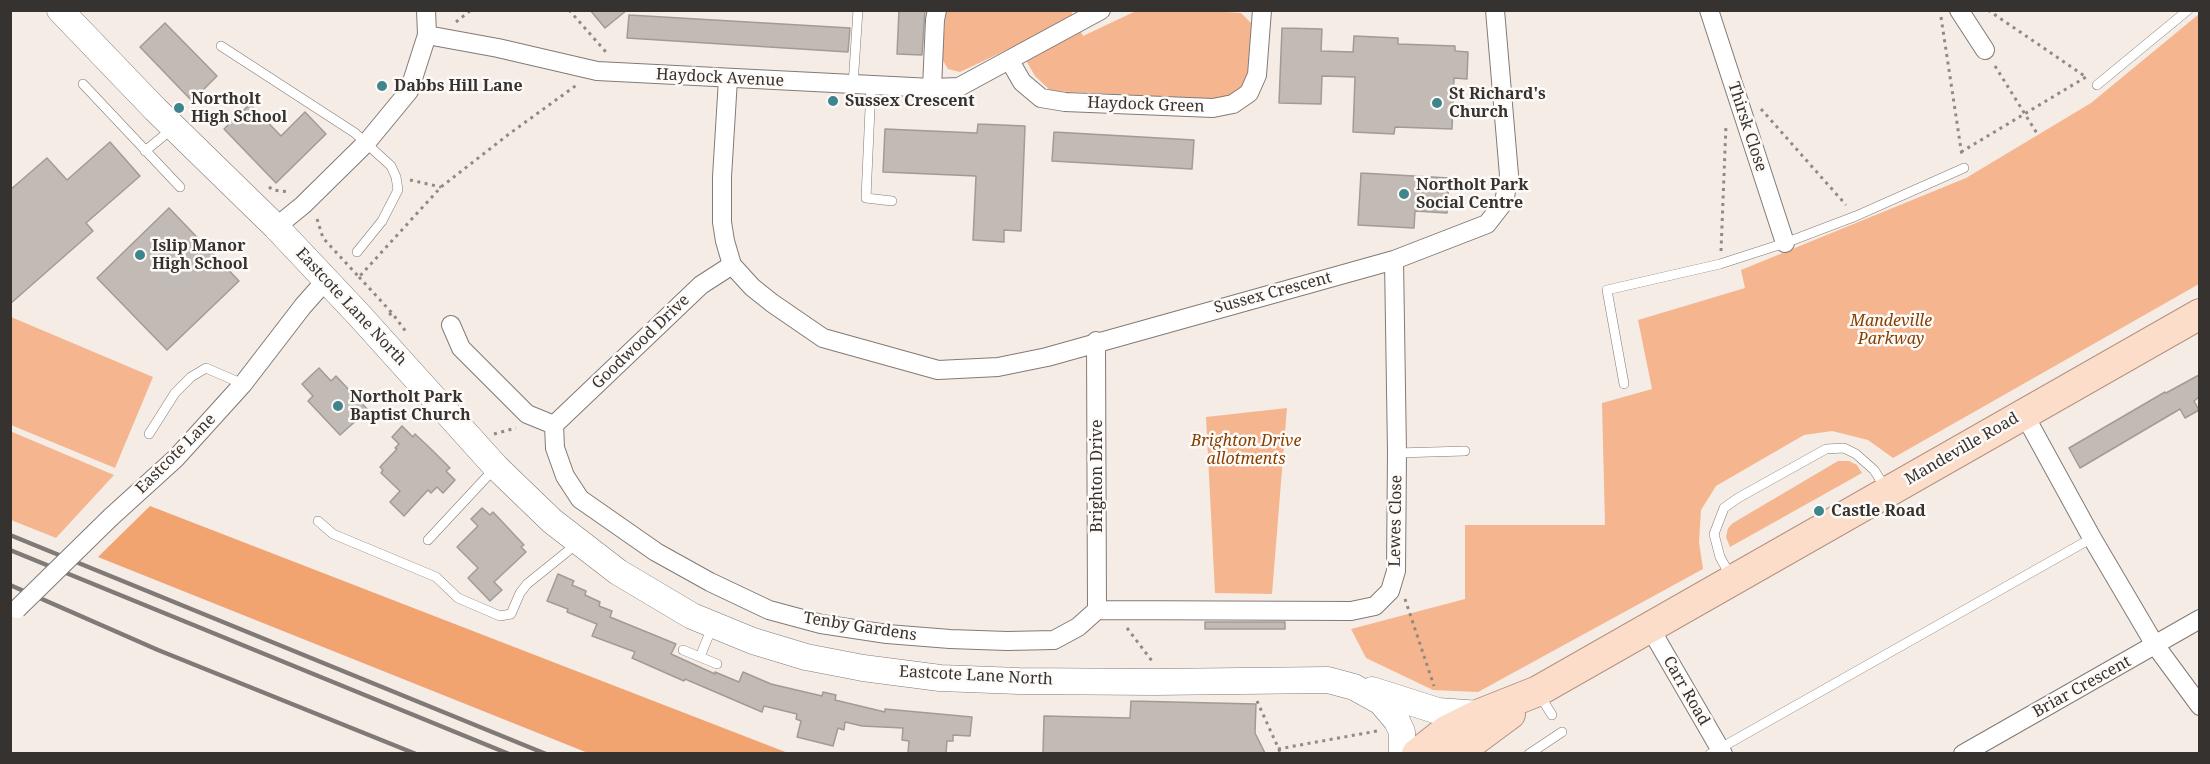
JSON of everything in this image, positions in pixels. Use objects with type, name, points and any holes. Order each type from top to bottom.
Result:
[{"type":"main road","name":"Mandeville Road","points":[[1433,752],[1545,703],[1650,628],[2199,314]]},
{"type":"main road","name":"Mandeville Road","points":[[1433,752],[1446,731],[1480,714],[1545,703]]},
{"type":"street","name":"Eastcote Lane North","points":[[60,10],[174,128],[276,227],[496,467],[576,541],[618,572],[692,616],[753,641],[806,657],[863,668],[940,678],[1030,681],[1328,680],[1438,711],[1480,714]]},
{"type":"street","points":[[276,227],[303,205],[367,142],[409,91],[427,35],[426,10]]},
{"type":"street","points":[[932,88],[937,10]]},
{"type":"street","name":"Haydock Green","points":[[1010,61],[1022,82],[1041,98],[1065,102],[1213,108],[1233,104],[1249,93],[1257,75],[1262,10]]},
{"type":"street","name":"Sussex Crescent","points":[[728,79],[722,177],[724,241],[732,265],[752,287],[823,338],[938,370],[998,368],[1047,357],[1096,341],[1394,260],[1486,224],[1504,202],[1509,175],[1495,10]]},
{"type":"street","name":"Thirsk Close","points":[[1709,10],[1785,243]]},
{"type":"street","points":[[1959,10],[1984,50]]},
{"type":"street","name":"Haydock Avenue","points":[[427,35],[498,48],[601,72],[932,88],[959,87],[1010,61],[1089,13]]},
{"type":"street","name":"Lewes Close","points":[[1105,610],[1351,611],[1375,606],[1390,591],[1396,571],[1394,260]]},
{"type":"street","name":"Goodwood Drive","points":[[555,425],[701,285],[732,265]]},
{"type":"street","name":"Eastcote Lane","points":[[10,615],[176,458],[243,384],[326,280]]},
{"type":"street","points":[[451,325],[461,348],[527,414],[555,425]]},
{"type":"street","name":"Brighton Drive","points":[[1096,341],[1105,610]]},
{"type":"street","points":[[2024,414],[2092,538],[2155,645],[2199,706]]},
{"type":"street","name":"Tenby Gardens","points":[[555,425],[555,448],[564,476],[580,500],[656,552],[710,582],[769,610],[821,624],[887,634],[1007,641],[1054,640],[1105,610]]},
{"type":"street","name":"Briar Crescent","points":[[1963,753],[2199,619]]},
{"type":"street","name":"Carr Road","points":[[1650,628],[1717,752]]},
{"type":"street","name":"Eastcote Lane North","points":[[1354,687],[1381,702],[1408,738],[1433,752]]},
{"type":"street","name":"Eastcote Lane North","points":[[1387,695],[1398,700],[1419,718],[1429,732],[1433,752]]},
{"type":"lane","points":[[858,10],[866,198],[892,201]]},
{"type":"lane","points":[[2097,85],[2188,10]]},
{"type":"lane","points":[[221,45],[367,142],[391,166],[398,190],[382,221],[357,252]]},
{"type":"lane","points":[[83,84],[180,187]]},
{"type":"lane","points":[[145,151],[174,128]]},
{"type":"lane","points":[[1624,384],[1607,290],[1720,264],[1785,243],[1856,216],[1964,168]]},
{"type":"lane","points":[[149,434],[176,393],[191,377],[206,368],[243,384]]},
{"type":"lane","points":[[1733,580],[1720,557],[1714,534],[1724,508],[1738,498],[1826,449],[1844,448],[1856,454],[1874,470],[1888,492]]},
{"type":"lane","points":[[1397,453],[1466,451]]},
{"type":"lane","points":[[428,540],[496,467]]},
{"type":"lane","points":[[318,521],[333,534],[436,578],[458,598],[500,616],[512,614],[520,593],[568,551],[576,541]]},
{"type":"lane","points":[[1717,752],[2092,538]]},
{"type":"lane","points":[[700,657],[713,625]]},
{"type":"lane","points":[[683,650],[717,664]]},
{"type":"lane","points":[[1529,753],[1562,732]]},
{"type":"path","points":[[452,24],[471,10]]},
{"type":"path","points":[[359,277],[441,187],[509,134],[601,72],[607,53],[569,10]]},
{"type":"path","points":[[1940,10],[1964,168]]},
{"type":"path","points":[[1988,10],[2097,85]]},
{"type":"path","points":[[1984,50],[2038,135]]},
{"type":"path","points":[[1961,152],[2086,77]]},
{"type":"path","points":[[396,177],[441,187]]},
{"type":"path","points":[[267,186],[273,190],[289,192]]},
{"type":"path","points":[[316,219],[323,238],[392,313]]},
{"type":"path","points":[[486,435],[526,426],[534,416]]},
{"type":"path","points":[[1396,571],[1438,699],[1438,711]]},
{"type":"path","points":[[1105,610],[1153,662],[1154,669]]},
{"type":"path","points":[[1247,680],[1281,753]]},
{"type":"path","points":[[1278,749],[1399,724]]},
{"type":"green space","points":[[1199,10],[1241,13],[1252,24],[1249,74],[1239,92],[1216,99],[1051,91],[1035,76],[1017,45],[960,72],[948,69],[942,59],[946,11],[1071,11],[1083,36],[1136,11]]},
{"type":"green space","name":"Mandeville Parkway","points":[[2199,14],[2199,284],[1893,458],[1868,440],[1832,431],[1804,435],[1716,486],[1701,510],[1699,542],[1703,569],[1478,692],[1433,690],[1366,658],[1351,629],[1465,599],[1465,525],[1605,525],[1602,403],[1652,389],[1638,320],[1745,288],[1741,270],[1966,178],[2091,103]]},
{"type":"green space","points":[[11,317],[153,377],[115,468],[11,425]]},
{"type":"green space","name":"Brighton Drive allotments","points":[[1287,408],[1272,594],[1215,593],[1206,417]]},
{"type":"green space","points":[[10,431],[114,475],[56,538],[11,520]]},
{"type":"green space","points":[[1838,461],[1849,461],[1857,465],[1862,473],[1730,547],[1726,537],[1728,528],[1733,523]]},
{"type":"shaded area","points":[[150,506],[788,753],[588,753],[98,557]]},
{"type":"building","points":[[590,10],[627,10],[605,28]]},
{"type":"building","points":[[899,10],[925,10],[922,55],[897,54]]},
{"type":"building","points":[[629,15],[850,28],[848,52],[627,38]]},
{"type":"building","points":[[165,23],[217,76],[192,101],[140,47]]},
{"type":"building","points":[[1282,28],[1322,29],[1321,51],[1353,52],[1354,36],[1398,38],[1398,44],[1455,46],[1455,51],[1468,52],[1467,79],[1454,78],[1452,129],[1395,127],[1394,134],[1353,132],[1355,77],[1322,76],[1321,104],[1279,103]]},
{"type":"building","points":[[250,104],[281,136],[305,112],[326,134],[276,183],[224,129]]},
{"type":"building","points":[[978,124],[1025,126],[1021,231],[1004,230],[1004,242],[973,240],[976,176],[883,172],[885,129],[977,133]]},
{"type":"building","points":[[1054,132],[1194,140],[1192,169],[1052,161]]},
{"type":"building","points":[[110,142],[140,176],[86,223],[93,231],[10,304],[10,190],[47,158],[67,180]]},
{"type":"building","name":"Northolt Park Social Centre","points":[[1361,173],[1449,178],[1447,213],[1415,211],[1414,228],[1358,225]]},
{"type":"building","points":[[169,208],[239,281],[167,350],[97,278]]},
{"type":"building","name":"Northolt Park Baptist Church","points":[[319,368],[331,381],[336,376],[368,410],[340,435],[308,401],[313,396],[302,384]]},
{"type":"building","points":[[2199,375],[2199,397],[2194,401],[2199,410],[2185,418],[2180,409],[2080,468],[2069,448],[2165,392]]},
{"type":"building","points":[[402,426],[413,437],[415,434],[450,468],[446,471],[455,480],[443,493],[437,487],[431,493],[428,490],[404,516],[390,502],[400,491],[381,473],[383,470],[380,467],[397,449],[395,448],[399,444],[392,437]]},
{"type":"building","points":[[482,508],[490,515],[493,512],[524,545],[521,547],[526,552],[494,582],[502,590],[490,601],[468,578],[478,568],[457,547],[478,526],[471,519]]},
{"type":"building","points":[[558,574],[574,581],[572,585],[586,591],[585,595],[600,602],[599,606],[612,611],[610,617],[676,644],[671,654],[715,674],[715,672],[739,682],[743,672],[771,684],[822,696],[823,692],[836,695],[835,700],[885,712],[885,709],[972,717],[970,736],[953,735],[953,741],[947,741],[946,753],[908,753],[909,741],[902,740],[903,728],[862,726],[845,722],[844,730],[838,728],[833,746],[797,737],[801,721],[796,719],[797,714],[764,706],[762,712],[632,658],[635,652],[592,636],[597,624],[547,601]]},
{"type":"building","points":[[1205,622],[1285,622],[1285,629],[1205,629]]},
{"type":"building","points":[[1131,701],[1256,704],[1255,733],[1265,753],[1043,753],[1044,716],[1130,718]]},
{"type":"railway","points":[[10,535],[546,754]]},
{"type":"railway","points":[[10,550],[509,754]]},
{"type":"railway","points":[[10,585],[158,650],[416,754]]},
{"type":"place","name":"Dabbs Hill Lane","points":[[382,86]]},
{"type":"place","name":"Sussex Crescent","points":[[833,101]]},
{"type":"place","name":"St Richard's Church","points":[[1437,103]]},
{"type":"place","name":"Northolt High School","points":[[179,108]]},
{"type":"place","name":"Northolt Park Social Centre","points":[[1404,194]]},
{"type":"place","name":"Islip Manor High School","points":[[140,255]]},
{"type":"place","name":"Northolt Park Baptist Church","points":[[338,406]]},
{"type":"place","name":"Castle Road","points":[[1819,511]]}]
